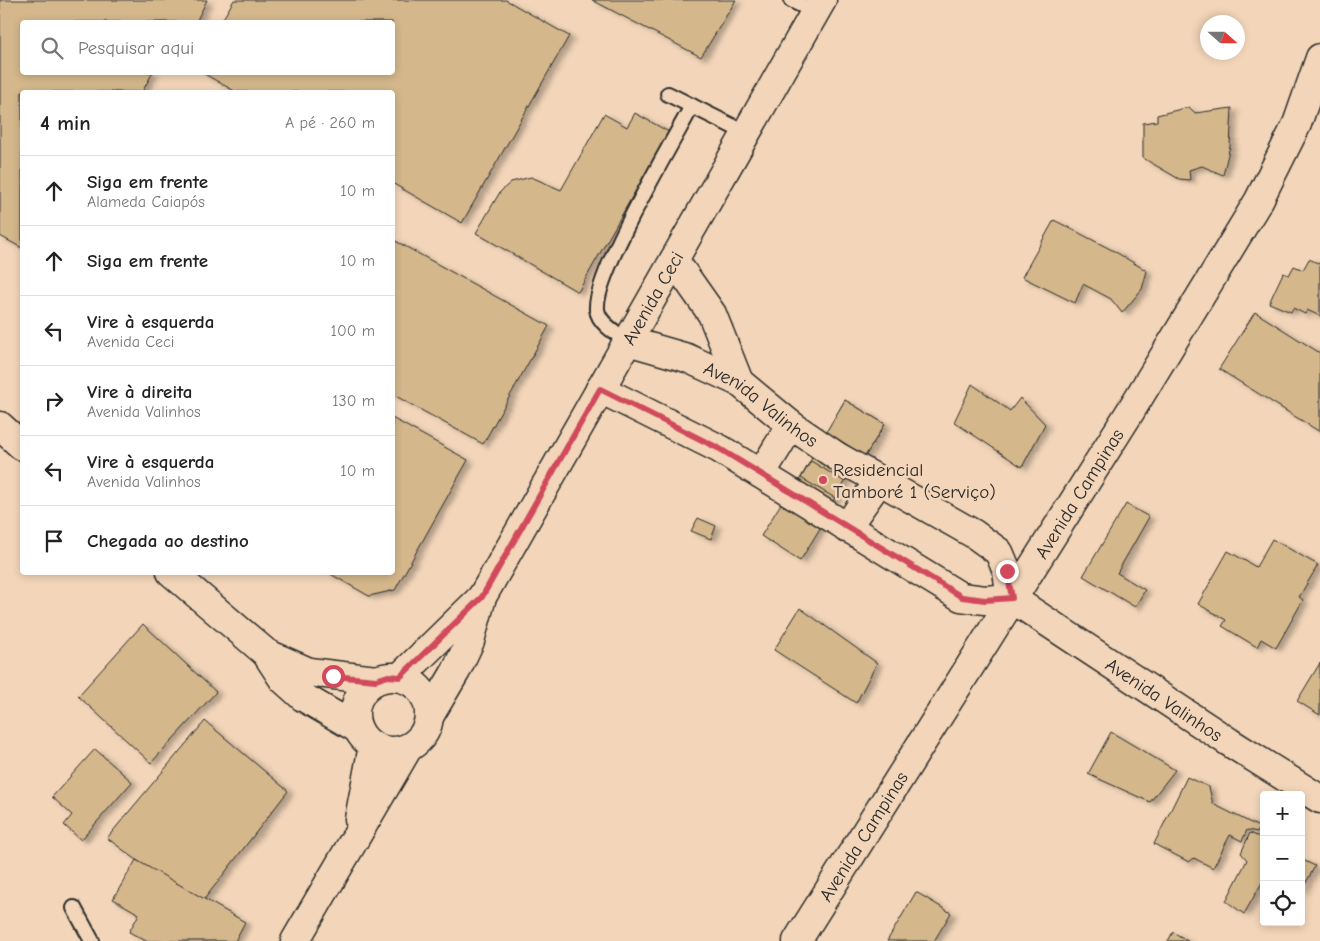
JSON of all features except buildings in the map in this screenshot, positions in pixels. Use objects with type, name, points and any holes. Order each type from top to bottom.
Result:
[{"type":"street","name":"Avenida Ceci","points":[[430,715],[456,671],[470,641],[482,597],[818,6]]},
{"type":"street","name":"Avenida Campinas","points":[[796,941],[1130,412],[1259,200],[1297,124],[1320,58]]},
{"type":"street","points":[[674,260],[712,314],[739,382]]},
{"type":"street","name":"Avenida Valinhos","points":[[628,341],[687,358],[739,382],[791,425],[879,481],[974,534],[999,552],[1007,571],[1012,598],[1229,742],[1320,799]]},
{"type":"street","points":[[600,389],[720,449],[846,528],[962,597],[985,600],[1012,598]]},
{"type":"street","points":[[761,474],[791,425]]},
{"type":"street","points":[[0,426],[20,444]]},
{"type":"street","points":[[846,528],[879,481]]},
{"type":"street","points":[[175,575],[266,653],[283,679],[304,697],[385,751],[408,748]]},
{"type":"street","name":"Avenida Ceci","points":[[388,679],[482,597]]},
{"type":"street","points":[[266,653],[309,672],[412,682],[422,691],[428,702],[430,715],[424,735],[408,748],[356,833],[294,941]]},
{"type":"street","points":[[356,833],[366,738],[355,716],[357,701],[364,689],[388,679]]},
{"type":"lane","points":[[791,0],[818,6]]},
{"type":"lane","points":[[668,94],[746,133]]},
{"type":"lane","points":[[628,341],[612,330],[597,310],[600,288],[623,236],[692,106]]},
{"type":"lane","points":[[74,908],[92,941]]},
{"type":"place","name":"Residencial Tamboré 1 (Serviço)","points":[[823,480]]},
{"type":"route","points":[[333,676],[376,680],[388,676],[400,677],[482,597],[600,389],[720,449],[846,528],[962,597],[985,600],[1012,598],[1007,571]]}]
